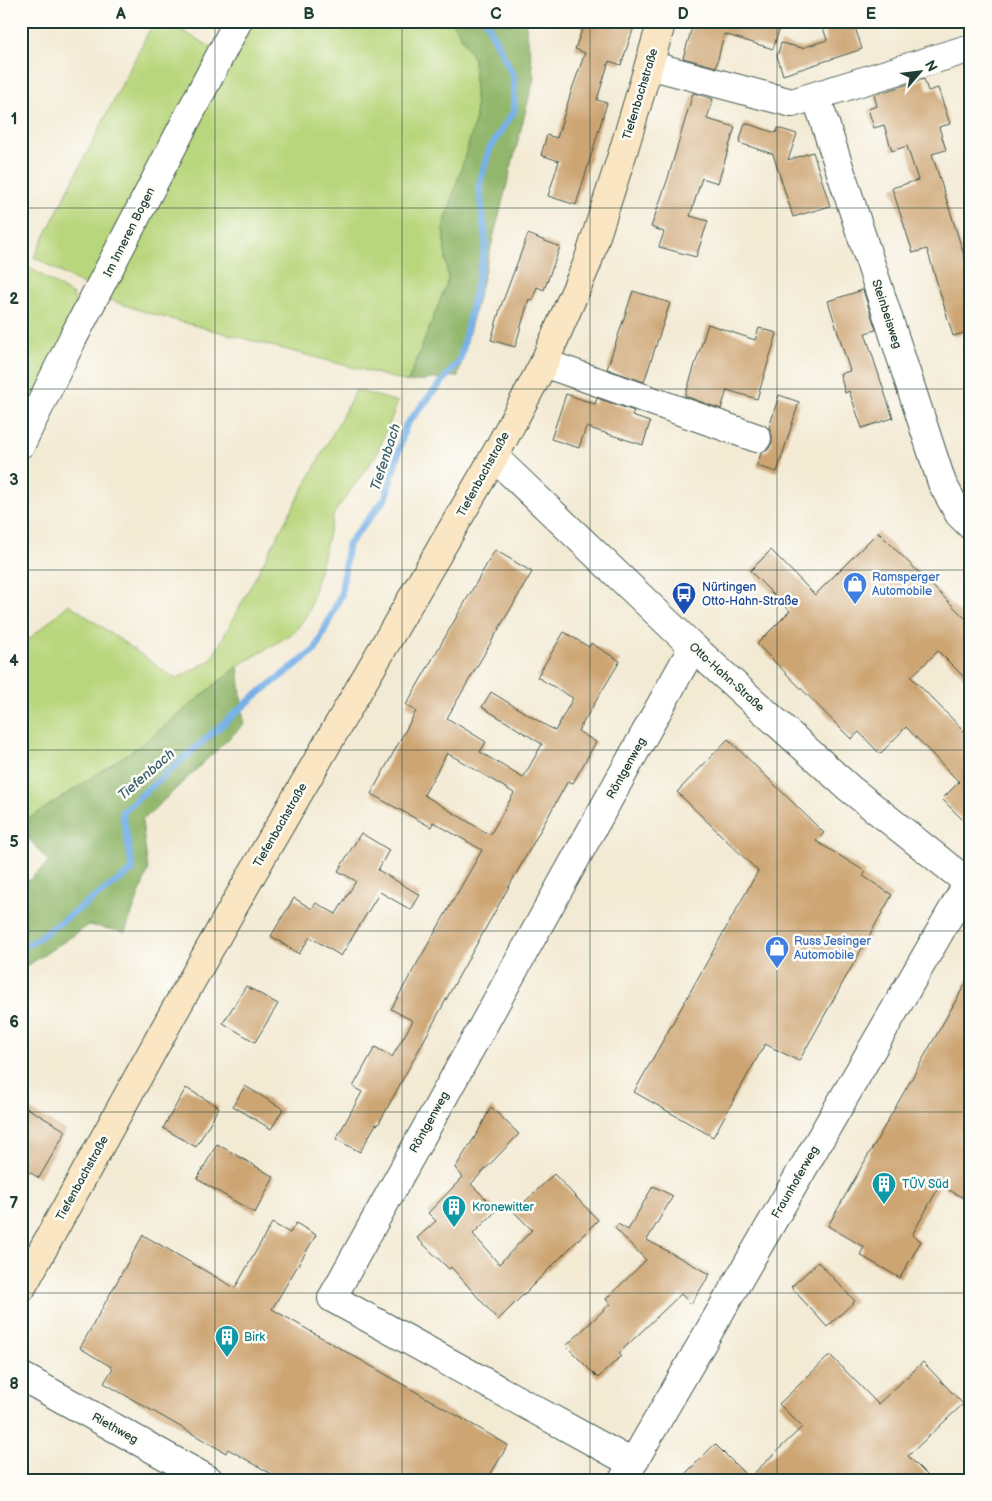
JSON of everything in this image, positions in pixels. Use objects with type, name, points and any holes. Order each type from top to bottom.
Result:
[{"type":"street","name":"Im Inneren Bogen","points":[[21,444],[73,338],[238,21]]},
{"type":"street","name":"Tiefenbachstraße","points":[[21,1288],[265,851],[494,457],[544,363],[587,264],[662,21]]},
{"type":"street","points":[[649,65],[792,103],[971,48]]},
{"type":"street","name":"Steinbeisweg","points":[[816,96],[942,483],[959,514],[971,526]]},
{"type":"street","points":[[544,363],[757,438]]},
{"type":"street","name":"Otto-Hahn-Straße","points":[[494,457],[693,647],[849,788],[970,884]]},
{"type":"street","name":"Röntgenweg","points":[[628,1471],[332,1298],[693,647]]},
{"type":"street","name":"Fraunhoferweg","points":[[628,1471],[970,884]]},
{"type":"street","name":"Riethweg","points":[[21,1376],[209,1480]]},
{"type":"green space","points":[[154,21],[165,21],[216,50],[91,282],[81,284],[34,257]]},
{"type":"green space","points":[[252,21],[452,21],[474,59],[476,119],[443,229],[448,280],[408,382],[148,313],[104,298]]},
{"type":"green space","points":[[452,21],[525,21],[534,78],[458,376],[408,382],[448,280],[443,229],[476,119],[474,59]]},
{"type":"green space","points":[[27,266],[73,295],[78,307],[21,431],[21,277]]},
{"type":"green space","points":[[356,390],[398,402],[377,454],[334,513],[309,611],[295,632],[238,666],[144,743],[21,824],[21,646],[69,604],[176,679],[211,660]]},
{"type":"green space","points":[[238,666],[244,724],[142,821],[148,871],[125,932],[89,925],[30,964],[21,966],[21,887],[49,862],[21,830],[21,824],[144,743]]},
{"type":"building","points":[[585,21],[636,21],[621,65],[609,61],[597,100],[607,103],[576,205],[548,196],[559,161],[541,155],[547,135],[557,138],[585,53],[575,49]]},
{"type":"building","points":[[694,21],[782,21],[773,49],[724,34],[716,67],[683,58]]},
{"type":"building","points":[[821,21],[853,21],[862,49],[783,75],[777,56],[781,43],[802,48],[827,40]]},
{"type":"building","points":[[924,79],[928,91],[938,88],[950,124],[939,127],[946,150],[932,154],[971,277],[971,331],[953,336],[927,249],[913,253],[892,188],[918,180],[907,146],[892,151],[884,125],[874,128],[868,109],[877,106],[874,95]]},
{"type":"building","points":[[693,93],[713,99],[707,119],[735,127],[718,183],[702,178],[690,216],[708,221],[696,257],[659,247],[664,232],[651,227],[668,178]]},
{"type":"building","points":[[745,123],[776,133],[778,128],[797,134],[788,160],[813,152],[830,206],[793,217],[773,154],[739,143]]},
{"type":"building","points":[[528,234],[560,247],[544,290],[537,287],[532,301],[529,299],[515,347],[491,340],[501,306]]},
{"type":"building","points":[[863,290],[876,330],[865,333],[893,418],[862,428],[849,391],[845,393],[840,374],[850,371],[828,301]]},
{"type":"building","points":[[633,291],[670,303],[644,382],[607,369]]},
{"type":"building","points":[[708,324],[755,340],[759,328],[777,333],[757,399],[727,390],[721,409],[685,396]]},
{"type":"building","points":[[566,394],[595,404],[597,398],[634,411],[632,416],[650,422],[643,445],[586,427],[579,448],[551,439]]},
{"type":"building","points":[[779,395],[799,402],[777,472],[757,466],[761,453],[768,450],[772,443],[769,428]]},
{"type":"building","points":[[878,532],[971,624],[971,684],[938,651],[911,677],[971,738],[971,828],[942,799],[959,782],[906,727],[880,754],[859,732],[851,739],[757,644],[790,611],[750,571],[771,550],[815,595]]},
{"type":"building","points":[[495,550],[532,572],[447,718],[486,742],[480,752],[523,778],[542,744],[482,707],[491,692],[555,731],[573,698],[537,677],[564,632],[589,647],[591,643],[620,661],[578,731],[596,742],[573,783],[568,781],[378,1125],[376,1124],[360,1152],[336,1139],[362,1092],[353,1087],[375,1047],[392,1057],[413,1021],[391,1009],[482,850],[433,822],[431,827],[371,794],[416,711],[406,705]],"holes":[[[447,753],[514,793],[490,835],[424,795]]]},
{"type":"building","name":"Russ Jesinger Automobile","points":[[728,739],[824,833],[816,841],[866,872],[863,876],[892,895],[799,1061],[765,1044],[713,1137],[634,1092],[758,871],[677,792]]},
{"type":"building","points":[[361,833],[389,850],[378,870],[420,895],[411,910],[380,892],[341,956],[310,937],[299,954],[271,936],[294,898],[312,909],[316,903],[336,914],[356,881],[338,871]]},
{"type":"building","points":[[971,974],[971,1202],[940,1185],[912,1235],[921,1241],[900,1278],[860,1255],[864,1247],[828,1226]]},
{"type":"building","points":[[246,986],[278,1004],[255,1042],[223,1023]]},
{"type":"building","points":[[245,1086],[283,1109],[271,1129],[233,1106]]},
{"type":"building","points":[[186,1088],[219,1107],[196,1147],[163,1128]]},
{"type":"building","points":[[491,1107],[519,1134],[471,1184],[497,1210],[473,1234],[499,1264],[532,1230],[514,1212],[554,1174],[598,1220],[498,1320],[451,1267],[449,1269],[417,1238],[436,1221],[428,1213],[463,1177],[455,1168],[478,1132]]},
{"type":"building","points":[[27,1108],[66,1131],[39,1178],[21,1167],[21,1119]]},
{"type":"building","points":[[217,1144],[274,1177],[255,1213],[197,1179]]},
{"type":"building","points":[[653,1186],[673,1196],[647,1240],[710,1274],[691,1304],[681,1294],[619,1353],[621,1356],[598,1378],[566,1346],[610,1304],[606,1299],[646,1260],[615,1228],[618,1224],[628,1230]]},
{"type":"building","name":"Birk","points":[[272,1223],[290,1233],[296,1223],[316,1235],[272,1309],[508,1445],[487,1480],[282,1480],[228,1449],[226,1453],[104,1383],[113,1368],[80,1348],[143,1235],[235,1288]]},
{"type":"building","points":[[818,1262],[855,1301],[827,1327],[791,1287]]},
{"type":"building","points":[[830,1355],[878,1404],[923,1362],[963,1404],[908,1456],[932,1480],[679,1480],[715,1444],[749,1478],[802,1427],[779,1404]]},
{"type":"waterway","name":"Tiefenbach","points":[[21,945],[30,944],[133,870],[122,812],[255,696],[315,650],[341,595],[348,544],[385,499],[406,425],[460,360],[486,243],[479,186],[489,150],[514,111],[514,77],[486,21]]},
{"type":"place","name":"Ramsperger Automobile","points":[[855,605]]},
{"type":"place","name":"Nürtingen Otto-Hahn-Straße","points":[[684,615]]},
{"type":"place","name":"Russ Jesinger Automobile","points":[[777,969]]},
{"type":"place","name":"TÜV Süd","points":[[884,1205]]},
{"type":"place","name":"Kronewitter","points":[[454,1228]]},
{"type":"place","name":"Birk","points":[[227,1358]]}]
